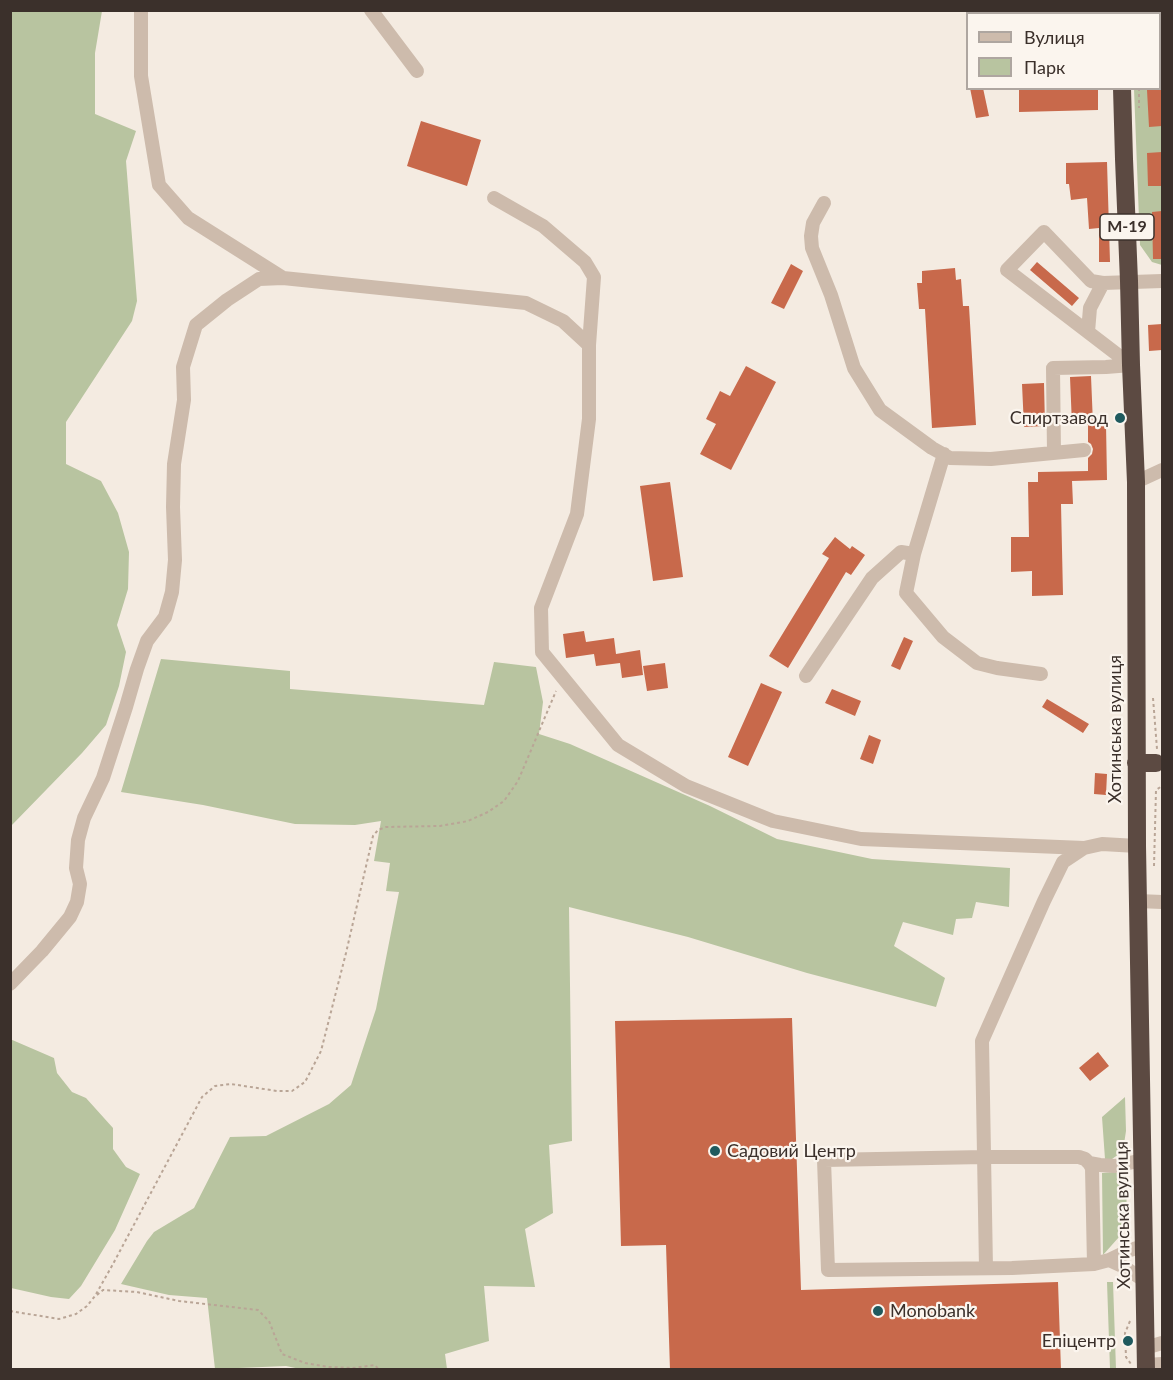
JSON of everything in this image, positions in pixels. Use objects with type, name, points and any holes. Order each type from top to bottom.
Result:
[{"type":"highway","name":"Хотинська вулиця","points":[[1122,90],[1136,482],[1136,763],[1144,1280],[1152,1358]]},
{"type":"highway","points":[[1136,763],[1159,764]]},
{"type":"street","points":[[141,10],[141,76],[159,185],[188,218],[283,278]]},
{"type":"street","points":[[371,10],[417,70]]},
{"type":"street","points":[[494,198],[543,226],[585,261],[594,277],[589,345],[589,419],[577,514],[541,608],[542,652],[618,745],[686,786],[772,821],[861,839],[1084,848],[1102,844],[1137,846]]},
{"type":"street","points":[[824,203],[813,223],[812,249],[831,295],[854,368],[880,410],[932,448],[950,458],[991,459],[1084,450]]},
{"type":"street","points":[[1131,365],[1007,270],[1044,232],[1091,281],[1103,283],[1162,281]]},
{"type":"street","points":[[10,984],[42,951],[70,917],[80,885],[76,868],[78,840],[84,818],[103,778],[147,641],[165,617],[172,592],[175,560],[174,464],[184,400],[183,367],[196,325],[227,300],[259,279],[283,278],[526,303],[563,321],[589,345]]},
{"type":"street","points":[[1088,332],[1090,308],[1103,283]]},
{"type":"street","points":[[1054,453],[1053,368],[1131,365]]},
{"type":"street","points":[[944,454],[914,555],[906,594],[943,637],[977,663],[1041,674]]},
{"type":"street","points":[[1136,482],[1162,470]]},
{"type":"street","points":[[806,676],[872,578],[901,552],[914,555]]},
{"type":"street","points":[[986,1268],[982,1041],[1063,862],[1084,848]]},
{"type":"street","points":[[1138,901],[1162,902]]},
{"type":"street","points":[[1094,1264],[1092,1168],[1084,1159],[1078,1157],[984,1156],[824,1160],[828,1270],[1094,1264],[1144,1246]]},
{"type":"street","points":[[1089,1163],[1115,1166],[1143,1160]]},
{"type":"street","points":[[1109,1260],[1144,1280]]},
{"type":"path","points":[[10,1311],[59,1319],[76,1314],[87,1306],[95,1296],[202,1097],[215,1086],[231,1084],[292,1091],[305,1082],[321,1051],[373,836],[378,830],[386,827],[440,826],[468,821],[489,812],[504,801],[518,782],[562,678]]},
{"type":"path","points":[[95,1296],[103,1290],[137,1292],[179,1301],[258,1310],[269,1321],[282,1354],[305,1363],[329,1367],[352,1368],[375,1365],[379,1370]]},
{"type":"green space","points":[[11,10],[102,11],[95,53],[95,114],[136,131],[126,161],[137,301],[132,321],[66,422],[66,464],[101,481],[118,513],[129,552],[128,589],[117,625],[126,652],[119,686],[106,725],[11,826]]},
{"type":"green space","points":[[1161,70],[1162,265],[1152,262],[1140,245],[1134,90],[1161,90]]},
{"type":"green space","points":[[161,659],[290,671],[290,689],[484,705],[494,662],[536,667],[543,702],[539,734],[570,744],[710,806],[777,839],[872,859],[1010,868],[1009,907],[976,902],[972,918],[956,919],[953,935],[903,922],[894,946],[945,978],[936,1007],[807,973],[688,937],[569,907],[572,1141],[549,1145],[553,1213],[525,1229],[535,1287],[484,1286],[489,1341],[445,1354],[447,1369],[305,1370],[286,1366],[215,1369],[207,1298],[169,1295],[121,1284],[154,1232],[194,1208],[230,1137],[266,1136],[329,1104],[351,1085],[376,1009],[399,892],[386,891],[390,863],[374,861],[381,821],[355,825],[295,824],[203,805],[121,792]]},
{"type":"green space","points":[[10,1039],[54,1058],[57,1073],[72,1092],[86,1098],[113,1128],[113,1149],[126,1167],[140,1174],[115,1230],[81,1286],[69,1299],[11,1288]]},
{"type":"green space","points":[[1125,1097],[1124,1144],[1119,1154],[1112,1159],[1105,1159],[1102,1117]]},
{"type":"green space","points":[[1126,1171],[1127,1228],[1103,1255],[1102,1173]]},
{"type":"green space","points":[[1107,1282],[1113,1282],[1116,1369],[1110,1369]]},
{"type":"building","points":[[1161,89],[1162,126],[1149,127],[1147,90]]},
{"type":"building","points":[[970,90],[983,90],[989,116],[976,118]]},
{"type":"building","points":[[1019,90],[1098,90],[1098,110],[1019,112]]},
{"type":"building","points":[[421,121],[481,140],[467,186],[407,166]]},
{"type":"building","points":[[1162,152],[1162,186],[1148,186],[1147,153]]},
{"type":"building","points":[[1107,162],[1110,262],[1099,262],[1099,228],[1089,229],[1087,198],[1071,200],[1069,184],[1066,184],[1066,163]]},
{"type":"building","points":[[1162,211],[1162,259],[1153,259],[1152,212]]},
{"type":"building","points":[[1037,262],[1079,298],[1072,306],[1030,270]]},
{"type":"building","points":[[791,264],[803,271],[784,309],[771,303]]},
{"type":"building","points":[[955,268],[956,280],[961,279],[963,306],[969,306],[976,425],[932,428],[925,309],[919,309],[917,283],[922,283],[922,271]]},
{"type":"building","points":[[1162,324],[1162,350],[1149,351],[1148,325]]},
{"type":"building","points":[[746,366],[776,382],[731,470],[700,454],[716,424],[706,419],[720,391],[730,396]]},
{"type":"building","points":[[1091,376],[1093,424],[1106,424],[1107,480],[1072,481],[1073,504],[1061,504],[1063,595],[1032,596],[1032,571],[1011,572],[1011,537],[1029,537],[1028,482],[1038,482],[1038,472],[1088,471],[1088,458],[1093,449],[1088,442],[1088,425],[1072,425],[1070,377]]},
{"type":"building","points":[[1044,383],[1045,426],[1024,427],[1022,384]]},
{"type":"building","points":[[670,482],[683,577],[653,581],[640,486]]},
{"type":"building","points":[[835,537],[850,549],[852,546],[865,555],[851,575],[846,572],[788,668],[769,656],[829,558],[822,554]]},
{"type":"building","points":[[584,631],[586,642],[614,638],[616,654],[640,650],[643,675],[622,678],[620,663],[596,666],[594,654],[566,658],[563,634]]},
{"type":"building","points":[[904,637],[913,641],[900,670],[891,666]]},
{"type":"building","points":[[665,663],[668,688],[647,691],[643,666]]},
{"type":"building","points":[[761,683],[782,692],[748,766],[728,757]]},
{"type":"building","points":[[832,689],[861,701],[855,716],[825,703]]},
{"type":"building","points":[[1047,699],[1089,724],[1083,733],[1042,707]]},
{"type":"building","points":[[869,735],[881,740],[873,764],[860,759]]},
{"type":"building","points":[[1095,773],[1107,774],[1106,795],[1094,794]]},
{"type":"building","points":[[792,1018],[801,1290],[1058,1282],[1061,1370],[670,1370],[666,1245],[621,1246],[615,1021]]},
{"type":"building","points":[[1098,1052],[1109,1066],[1090,1081],[1079,1068]]},
{"type":"place","name":"Спиртзавод","points":[[1120,418]]},
{"type":"place","name":"Садовий Центр","points":[[715,1151]]},
{"type":"place","name":"Monobank","points":[[878,1311]]},
{"type":"place","name":"Епіцентр","points":[[1128,1341]]}]
